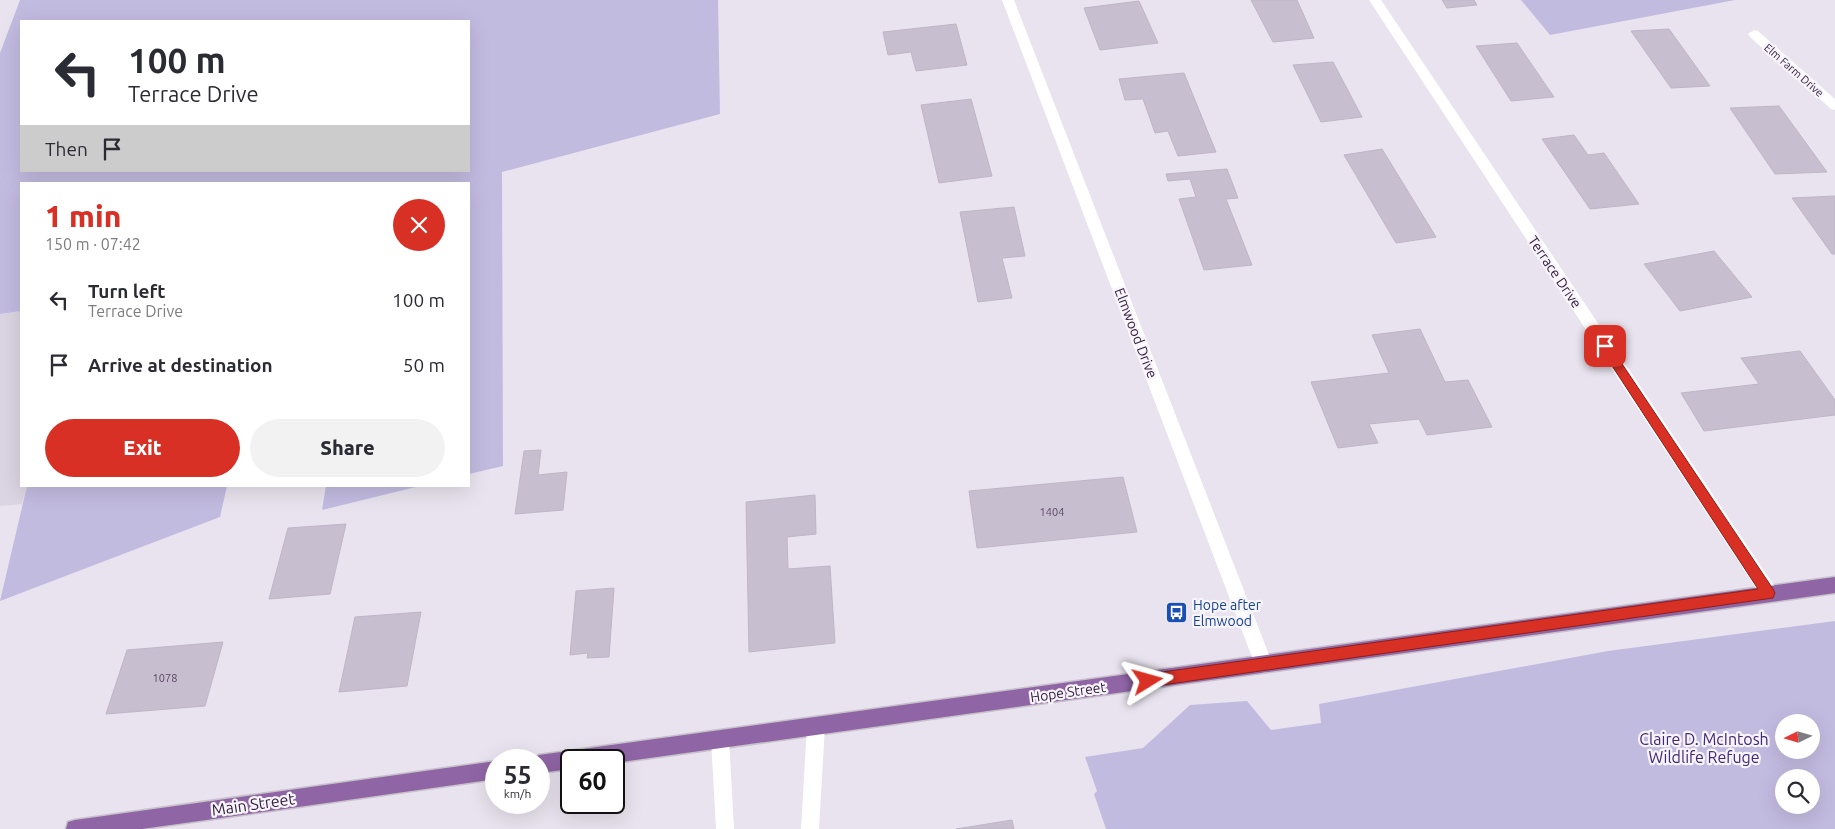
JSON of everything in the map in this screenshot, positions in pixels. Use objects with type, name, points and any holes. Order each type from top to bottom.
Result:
[{"type":"main road","name":"Hope Street","points":[[550,762],[1835,585]]},
{"type":"main road","name":"Main Street","points":[[76,829],[485,772]]},
{"type":"street","name":"Elmwood Drive","points":[[1008,0],[1264,665]]},
{"type":"street","name":"Terrace Drive","points":[[1375,0],[1769,593]]},
{"type":"street","name":"Elm Farm Drive","points":[[1754,34],[1835,106]]},
{"type":"street","points":[[810,829],[816,726]]},
{"type":"street","points":[[720,739],[725,829]]},
{"type":"shaded area","points":[[20,311],[20,487],[27,487],[22,504],[0,506],[0,314]]},
{"type":"green space","points":[[20,0],[718,0],[720,114],[502,172],[503,466],[470,474],[470,182],[20,182],[20,311],[0,314],[0,53]]},
{"type":"green space","points":[[1521,0],[1735,0],[1550,35]]},
{"type":"green space","points":[[27,487],[227,487],[220,517],[0,601]]},
{"type":"green space","points":[[326,487],[416,487],[322,510]]},
{"type":"green space","name":"Claire D. McIntosh Wildlife Refuge","points":[[1835,621],[1835,829],[1106,829],[1094,794],[1097,791],[1085,757],[1143,748],[1190,705],[1247,701],[1271,730],[1321,723],[1319,704],[1608,651]]},
{"type":"building","points":[[1251,0],[1297,0],[1314,38],[1273,42]]},
{"type":"building","points":[[1442,0],[1474,0],[1477,5],[1447,8]]},
{"type":"building","points":[[1139,1],[1158,43],[1100,50],[1084,8]]},
{"type":"building","points":[[956,24],[967,65],[916,71],[911,52],[888,55],[883,32]]},
{"type":"building","points":[[1669,29],[1710,86],[1671,88],[1631,31]]},
{"type":"building","points":[[1517,43],[1554,97],[1511,101],[1476,46]]},
{"type":"building","points":[[1333,62],[1362,117],[1321,122],[1293,65]]},
{"type":"building","points":[[1184,73],[1216,152],[1178,156],[1168,131],[1155,133],[1143,99],[1125,100],[1119,79]]},
{"type":"building","points":[[971,99],[992,176],[939,183],[921,105]]},
{"type":"building","points":[[1779,106],[1827,172],[1775,174],[1730,108]]},
{"type":"building","points":[[1574,135],[1588,155],[1604,153],[1639,204],[1590,209],[1542,139]]},
{"type":"building","points":[[1382,149],[1436,237],[1396,243],[1344,155]]},
{"type":"building","points":[[1227,169],[1238,198],[1226,199],[1252,265],[1204,270],[1179,199],[1196,197],[1190,179],[1168,181],[1166,174]]},
{"type":"building","points":[[1835,196],[1835,254],[1832,254],[1792,198]]},
{"type":"building","points":[[1014,207],[1025,256],[1002,258],[1012,298],[978,302],[960,212]]},
{"type":"building","points":[[1714,251],[1752,297],[1680,311],[1644,264]]},
{"type":"building","points":[[1420,329],[1445,382],[1468,380],[1492,427],[1427,435],[1419,419],[1369,424],[1378,443],[1338,448],[1311,382],[1389,373],[1372,335]]},
{"type":"building","points":[[1800,351],[1835,400],[1835,415],[1704,431],[1681,393],[1759,384],[1741,358]]},
{"type":"building","points":[[541,450],[538,475],[567,472],[563,510],[515,514],[524,451]]},
{"type":"building","points":[[1123,477],[1137,532],[977,548],[969,491]]},
{"type":"building","points":[[815,495],[816,534],[787,537],[788,569],[830,566],[835,643],[749,652],[746,502]]},
{"type":"building","points":[[346,524],[330,594],[269,599],[288,528]]},
{"type":"building","points":[[614,588],[609,657],[587,658],[588,653],[570,655],[576,591]]},
{"type":"building","points":[[421,612],[407,686],[339,692],[355,617]]},
{"type":"building","points":[[223,642],[205,706],[106,714],[127,650]]},
{"type":"building","points":[[1012,820],[1014,829],[956,829]]},
{"type":"place","name":"Hope after Elmwood","points":[[1177,613]]},
{"type":"route","points":[[1148,681],[1769,593],[1605,346]]}]
